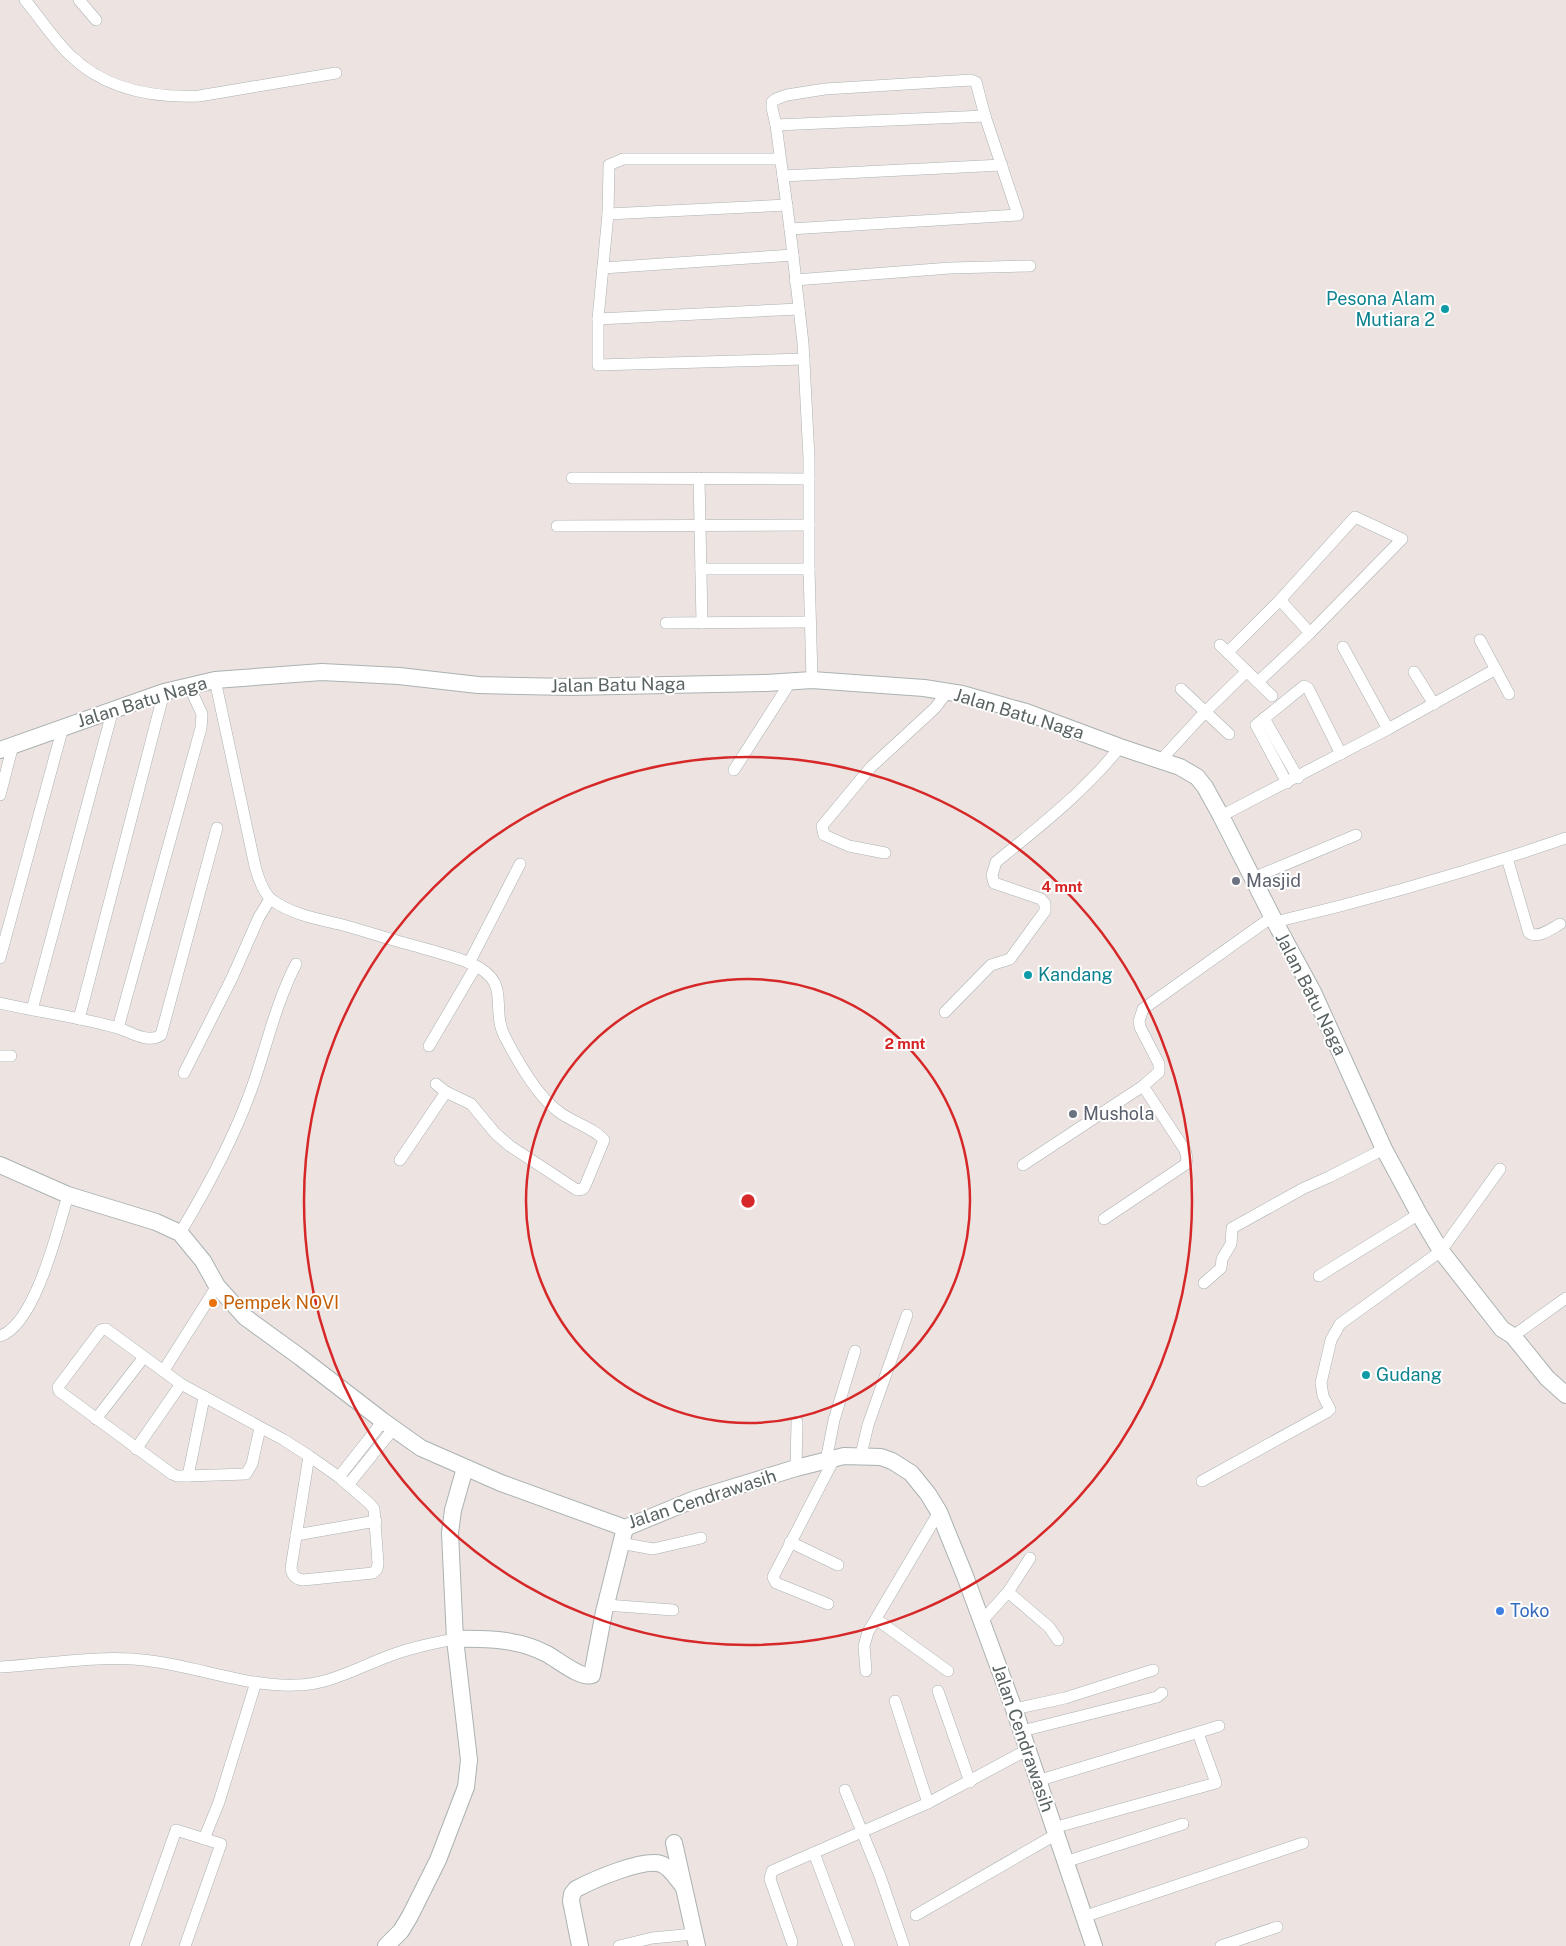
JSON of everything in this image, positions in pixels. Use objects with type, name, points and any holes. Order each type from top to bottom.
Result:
[{"type":"street","points":[[25,0],[71,56],[105,80],[127,90],[152,95],[199,96],[336,73]]},
{"type":"street","points":[[79,0],[96,20]]},
{"type":"street","points":[[790,229],[1018,215],[985,116],[976,82],[971,80],[825,89],[787,96],[772,102],[790,229],[804,359],[809,479],[812,680]]},
{"type":"street","points":[[776,125],[985,116]]},
{"type":"street","points":[[780,159],[623,159],[609,166],[608,214],[598,319],[598,365],[804,359]]},
{"type":"street","points":[[783,176],[1002,165]]},
{"type":"street","points":[[608,214],[787,205]]},
{"type":"street","points":[[603,268],[793,254]]},
{"type":"street","points":[[795,280],[950,268],[1030,266]]},
{"type":"street","points":[[598,319],[704,312],[799,309]]},
{"type":"street","points":[[572,478],[809,479]]},
{"type":"street","points":[[700,478],[702,623]]},
{"type":"street","points":[[1258,682],[1310,633],[1402,539],[1355,516],[1280,600],[1224,649],[1272,696]]},
{"type":"street","points":[[557,526],[809,525]]},
{"type":"street","points":[[701,569],[809,569]]},
{"type":"street","points":[[1280,600],[1310,633]]},
{"type":"street","points":[[666,623],[810,622]]},
{"type":"street","points":[[1480,640],[1509,694]]},
{"type":"street","points":[[1343,647],[1388,729]]},
{"type":"street","points":[[1221,816],[1388,729],[1496,668]]},
{"type":"street","points":[[1160,761],[1205,712],[1247,671]]},
{"type":"street","name":"Jalan Batu Naga","points":[[7,747],[164,692],[215,680],[292,673],[322,672],[399,676],[478,685],[570,687],[766,683],[812,680],[874,683],[948,691],[1026,712],[1180,767],[1192,773],[1205,787],[1221,816],[1313,992],[1384,1149],[1441,1251],[1502,1328],[1513,1336],[1547,1378],[1566,1395]]},
{"type":"street","points":[[1414,672],[1434,704]]},
{"type":"street","points":[[215,680],[255,866],[259,879],[270,899],[315,920],[355,929],[472,965],[494,980],[497,987],[499,1020],[502,1033],[544,1098],[564,1116],[604,1139],[583,1189],[573,1189],[510,1146],[495,1133],[471,1104],[446,1092],[436,1084]]},
{"type":"street","points":[[734,770],[791,681]]},
{"type":"street","points":[[118,1028],[201,728],[202,714],[189,686]]},
{"type":"street","points":[[1292,780],[1256,726],[1257,723],[1303,687],[1307,687],[1341,754]]},
{"type":"street","points":[[1181,690],[1229,734]]},
{"type":"street","points":[[885,852],[849,846],[824,836],[822,826],[871,767],[936,708],[948,691]]},
{"type":"street","points":[[79,1019],[164,692]]},
{"type":"street","points":[[32,1010],[113,709]]},
{"type":"street","points":[[0,958],[63,727]]},
{"type":"street","points":[[0,795],[7,747]]},
{"type":"street","points":[[945,1012],[991,965],[1010,959],[1045,911],[1045,904],[1041,899],[994,883],[992,875],[996,862],[1090,780],[1120,747]]},
{"type":"street","points":[[0,1003],[118,1028],[149,1039],[156,1039],[161,1035],[217,828]]},
{"type":"street","points":[[1253,878],[1356,835]]},
{"type":"street","points":[[1023,1166],[1143,1086],[1159,1072],[1160,1066],[1140,1027],[1143,1009],[1274,920],[1348,905],[1507,858],[1566,838]]},
{"type":"street","points":[[1507,858],[1529,933],[1531,935],[1538,935],[1560,924]]},
{"type":"street","points":[[428,1046],[472,965],[520,864]]},
{"type":"street","points":[[184,1073],[232,978],[259,917],[270,899]]},
{"type":"street","points":[[180,1233],[200,1200],[246,1104],[278,1005],[296,964]]},
{"type":"street","points":[[1104,1219],[1186,1164],[1185,1150],[1143,1086]]},
{"type":"street","points":[[400,1160],[446,1092]]},
{"type":"street","points":[[1204,1283],[1221,1268],[1222,1259],[1231,1244],[1232,1228],[1304,1188],[1384,1149]]},
{"type":"street","name":"Jalan Cendrawasih","points":[[0,1165],[68,1195],[156,1222],[180,1233],[203,1261],[217,1286],[246,1317],[421,1448],[535,1496],[623,1536],[695,1499],[796,1468],[830,1460],[861,1456],[881,1457],[901,1466],[919,1481],[939,1512],[982,1621],[1022,1731],[1091,1945]]},
{"type":"street","points":[[1202,1481],[1330,1409],[1323,1396],[1321,1383],[1331,1340],[1340,1324],[1441,1251],[1500,1169]]},
{"type":"street","points":[[0,1336],[10,1331],[20,1320],[36,1291],[50,1254],[68,1195]]},
{"type":"street","points":[[1319,1276],[1419,1214]]},
{"type":"street","points":[[164,1370],[217,1286]]},
{"type":"street","points":[[1513,1336],[1566,1298]]},
{"type":"street","points":[[861,1456],[871,1417],[907,1316]]},
{"type":"street","points":[[260,1428],[252,1464],[246,1474],[182,1477],[172,1474],[136,1449],[59,1391],[58,1387],[101,1330],[106,1329],[204,1398],[260,1428],[309,1456],[338,1477],[373,1507],[376,1521],[378,1563],[377,1569],[373,1573],[303,1580],[293,1576],[291,1568],[309,1456]]},
{"type":"street","points":[[828,1604],[774,1581],[773,1575],[830,1460],[834,1420],[855,1352]]},
{"type":"street","points":[[96,1419],[144,1357]]},
{"type":"street","points":[[136,1449],[182,1384]]},
{"type":"street","points":[[187,1476],[204,1398]]},
{"type":"street","points":[[796,1468],[797,1422]]},
{"type":"street","points":[[338,1477],[388,1425]]},
{"type":"street","points":[[348,1486],[388,1425]]},
{"type":"street","points":[[386,1946],[401,1931],[410,1916],[438,1860],[466,1787],[469,1760],[455,1639],[450,1533],[453,1510],[465,1468]]},
{"type":"street","points":[[866,1671],[865,1642],[868,1632],[939,1512]]},
{"type":"street","points":[[296,1535],[376,1521]]},
{"type":"street","points":[[0,1667],[108,1658],[132,1658],[256,1682],[295,1685],[336,1677],[408,1650],[455,1639],[493,1640],[526,1645],[549,1655],[582,1675],[591,1676],[593,1674],[606,1605],[623,1536],[653,1550],[701,1538]]},
{"type":"street","points":[[790,1542],[838,1564]]},
{"type":"street","points":[[982,1621],[1008,1592],[1030,1558]]},
{"type":"street","points":[[1008,1592],[1049,1627],[1058,1640]]},
{"type":"street","points":[[606,1605],[674,1610]]},
{"type":"street","points":[[876,1619],[948,1671]]},
{"type":"street","points":[[1014,1709],[1065,1698],[1153,1670]]},
{"type":"street","points":[[204,1839],[219,1802],[256,1682]]},
{"type":"street","points":[[938,1691],[970,1782]]},
{"type":"street","points":[[1022,1731],[1157,1697],[1162,1693]]},
{"type":"street","points":[[895,1702],[928,1803]]},
{"type":"street","points":[[1037,1781],[1219,1726]]},
{"type":"street","points":[[916,1915],[1054,1832],[1216,1783],[1198,1733]]},
{"type":"street","points":[[792,1942],[770,1880],[771,1873],[776,1869],[928,1803],[1027,1750]]},
{"type":"street","points":[[845,1790],[880,1876],[904,1946]]},
{"type":"street","points":[[1065,1862],[1183,1824]]},
{"type":"street","points":[[135,1946],[176,1830],[221,1844],[185,1946]]},
{"type":"street","points":[[619,1946],[657,1937],[696,1940],[674,1843]]},
{"type":"street","points":[[1083,1917],[1303,1843]]},
{"type":"street","points":[[814,1853],[849,1946]]},
{"type":"street","points":[[580,1946],[571,1901],[572,1894],[576,1889],[610,1874],[654,1863],[667,1867],[683,1886]]},
{"type":"street","points":[[1221,1946],[1277,1927]]},
{"type":"place","name":"Pesona Alam Mutiara 2","points":[[1445,309]]},
{"type":"place","name":"Masjid","points":[[1236,881]]},
{"type":"place","name":"Kandang","points":[[1028,975]]},
{"type":"place","name":"Mushola","points":[[1073,1114]]},
{"type":"place","name":"Pempek NOVI","points":[[213,1303]]},
{"type":"place","name":"Gudang","points":[[1366,1375]]},
{"type":"place","name":"Toko","points":[[1500,1611]]}]
